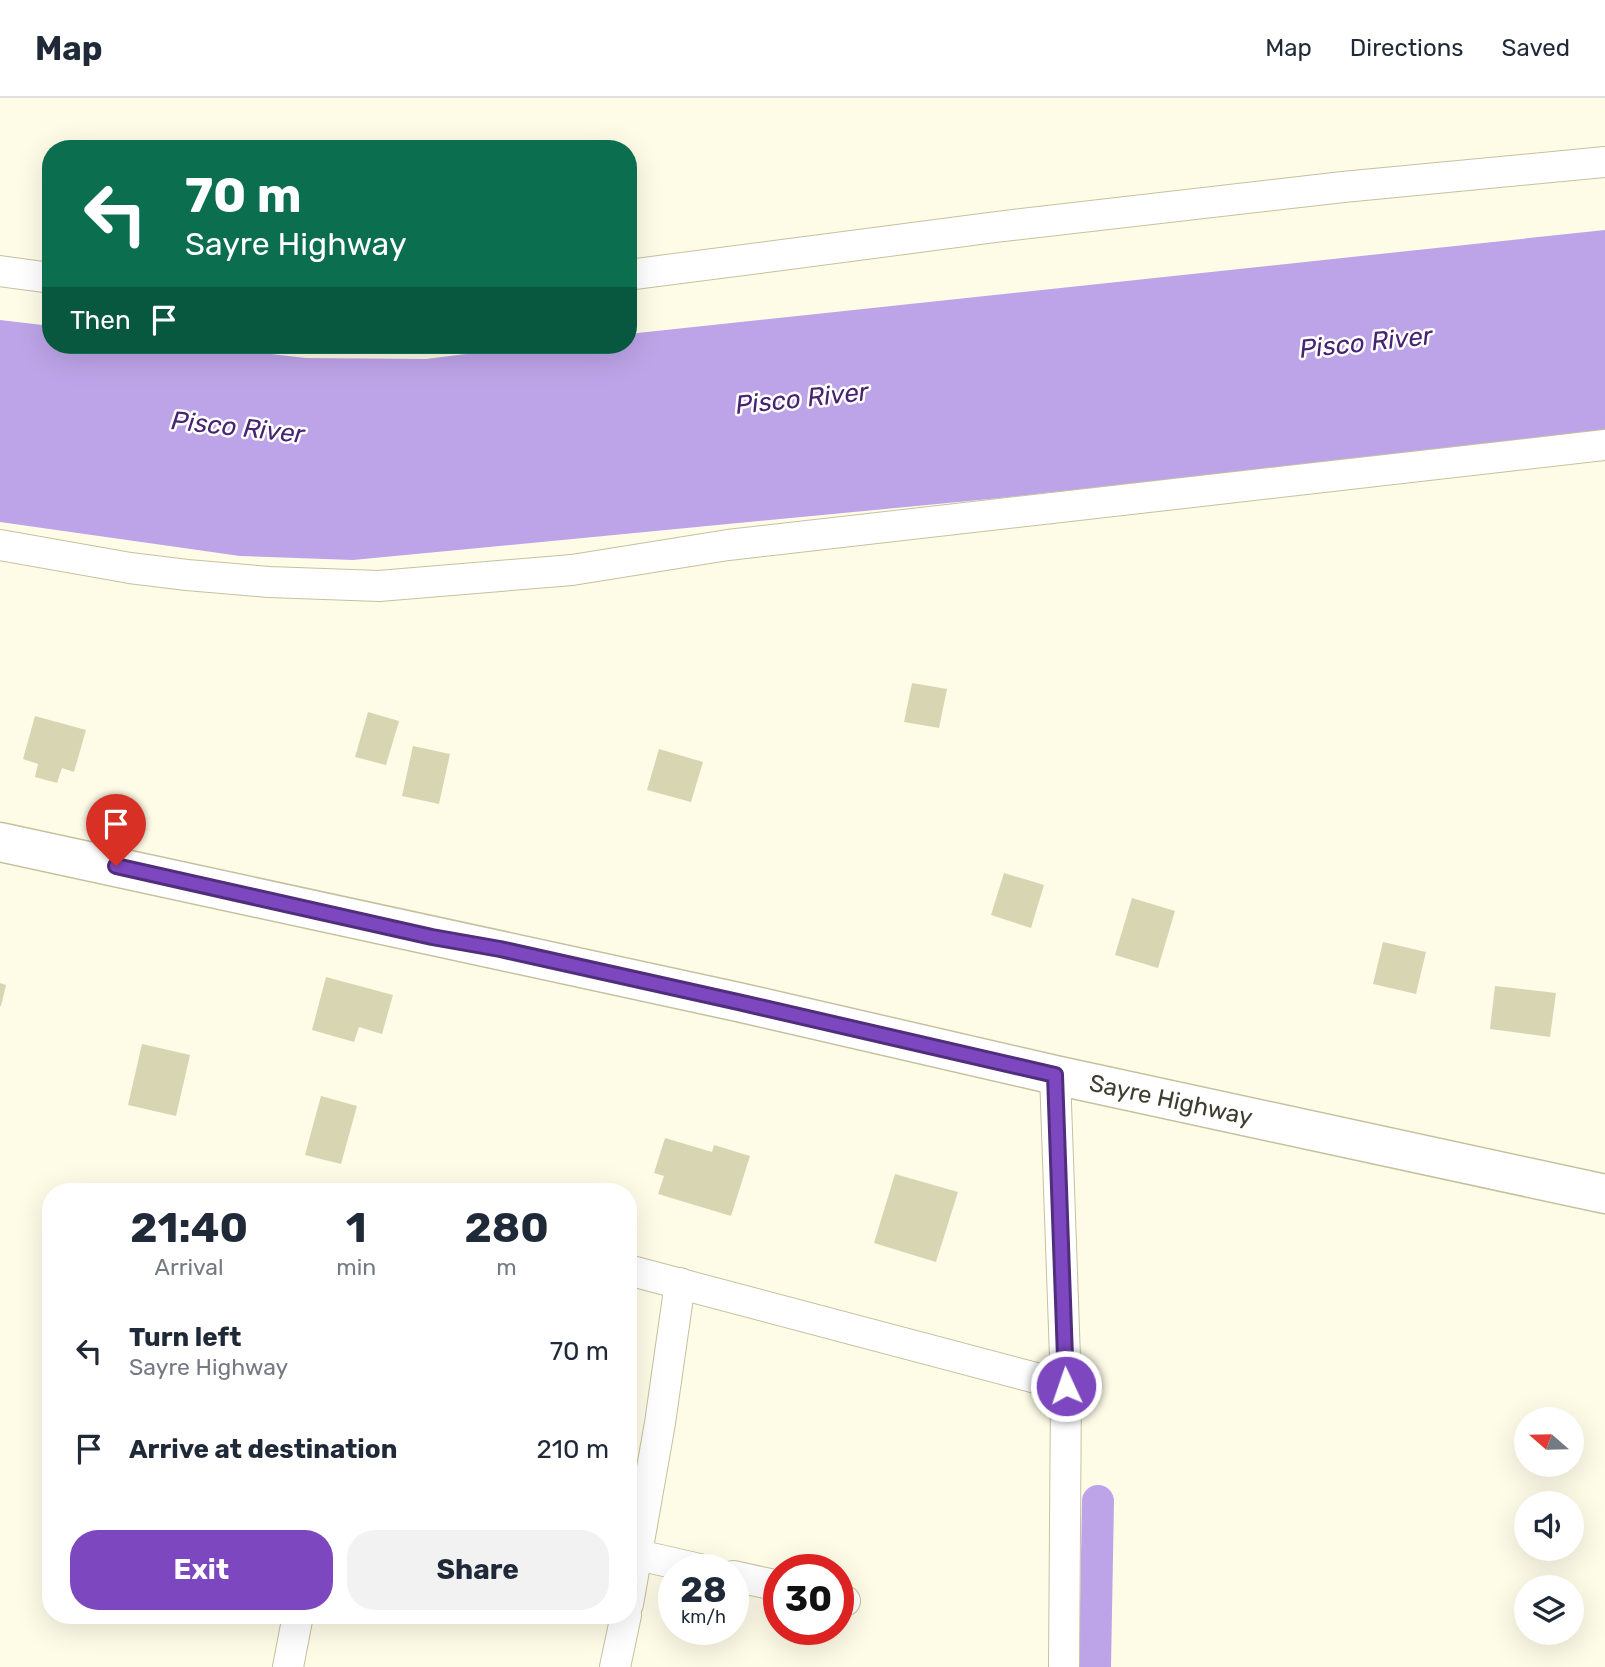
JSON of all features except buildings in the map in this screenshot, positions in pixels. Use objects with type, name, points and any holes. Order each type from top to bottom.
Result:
[{"type":"highway","name":"Sayre Highway","points":[[0,842],[1605,1194]]},
{"type":"street","points":[[637,274],[996,227],[1343,187],[1605,162]]},
{"type":"street","points":[[0,271],[42,277]]},
{"type":"street","points":[[0,545],[187,576],[379,586],[572,569],[728,545],[1605,445]]},
{"type":"street","points":[[1055,1075],[1066,1386],[1064,1667]]},
{"type":"street","points":[[637,1272],[1066,1386]]},
{"type":"street","points":[[637,1560],[680,1283]]},
{"type":"street","points":[[638,1555],[658,1560]]},
{"type":"street","points":[[288,1667],[296,1624]]},
{"type":"street","points":[[615,1667],[624,1624]]},
{"type":"water","name":"Pisco River","points":[[1605,230],[1605,431],[1000,498],[353,560],[240,556],[0,522],[0,320],[42,325],[42,354],[271,354],[306,358],[426,359],[466,354],[637,354],[637,333]]},
{"type":"waterway","points":[[1095,1667],[1098,1501]]},
{"type":"route","points":[[116,866],[432,937],[500,949],[1055,1075],[1066,1386]]}]
